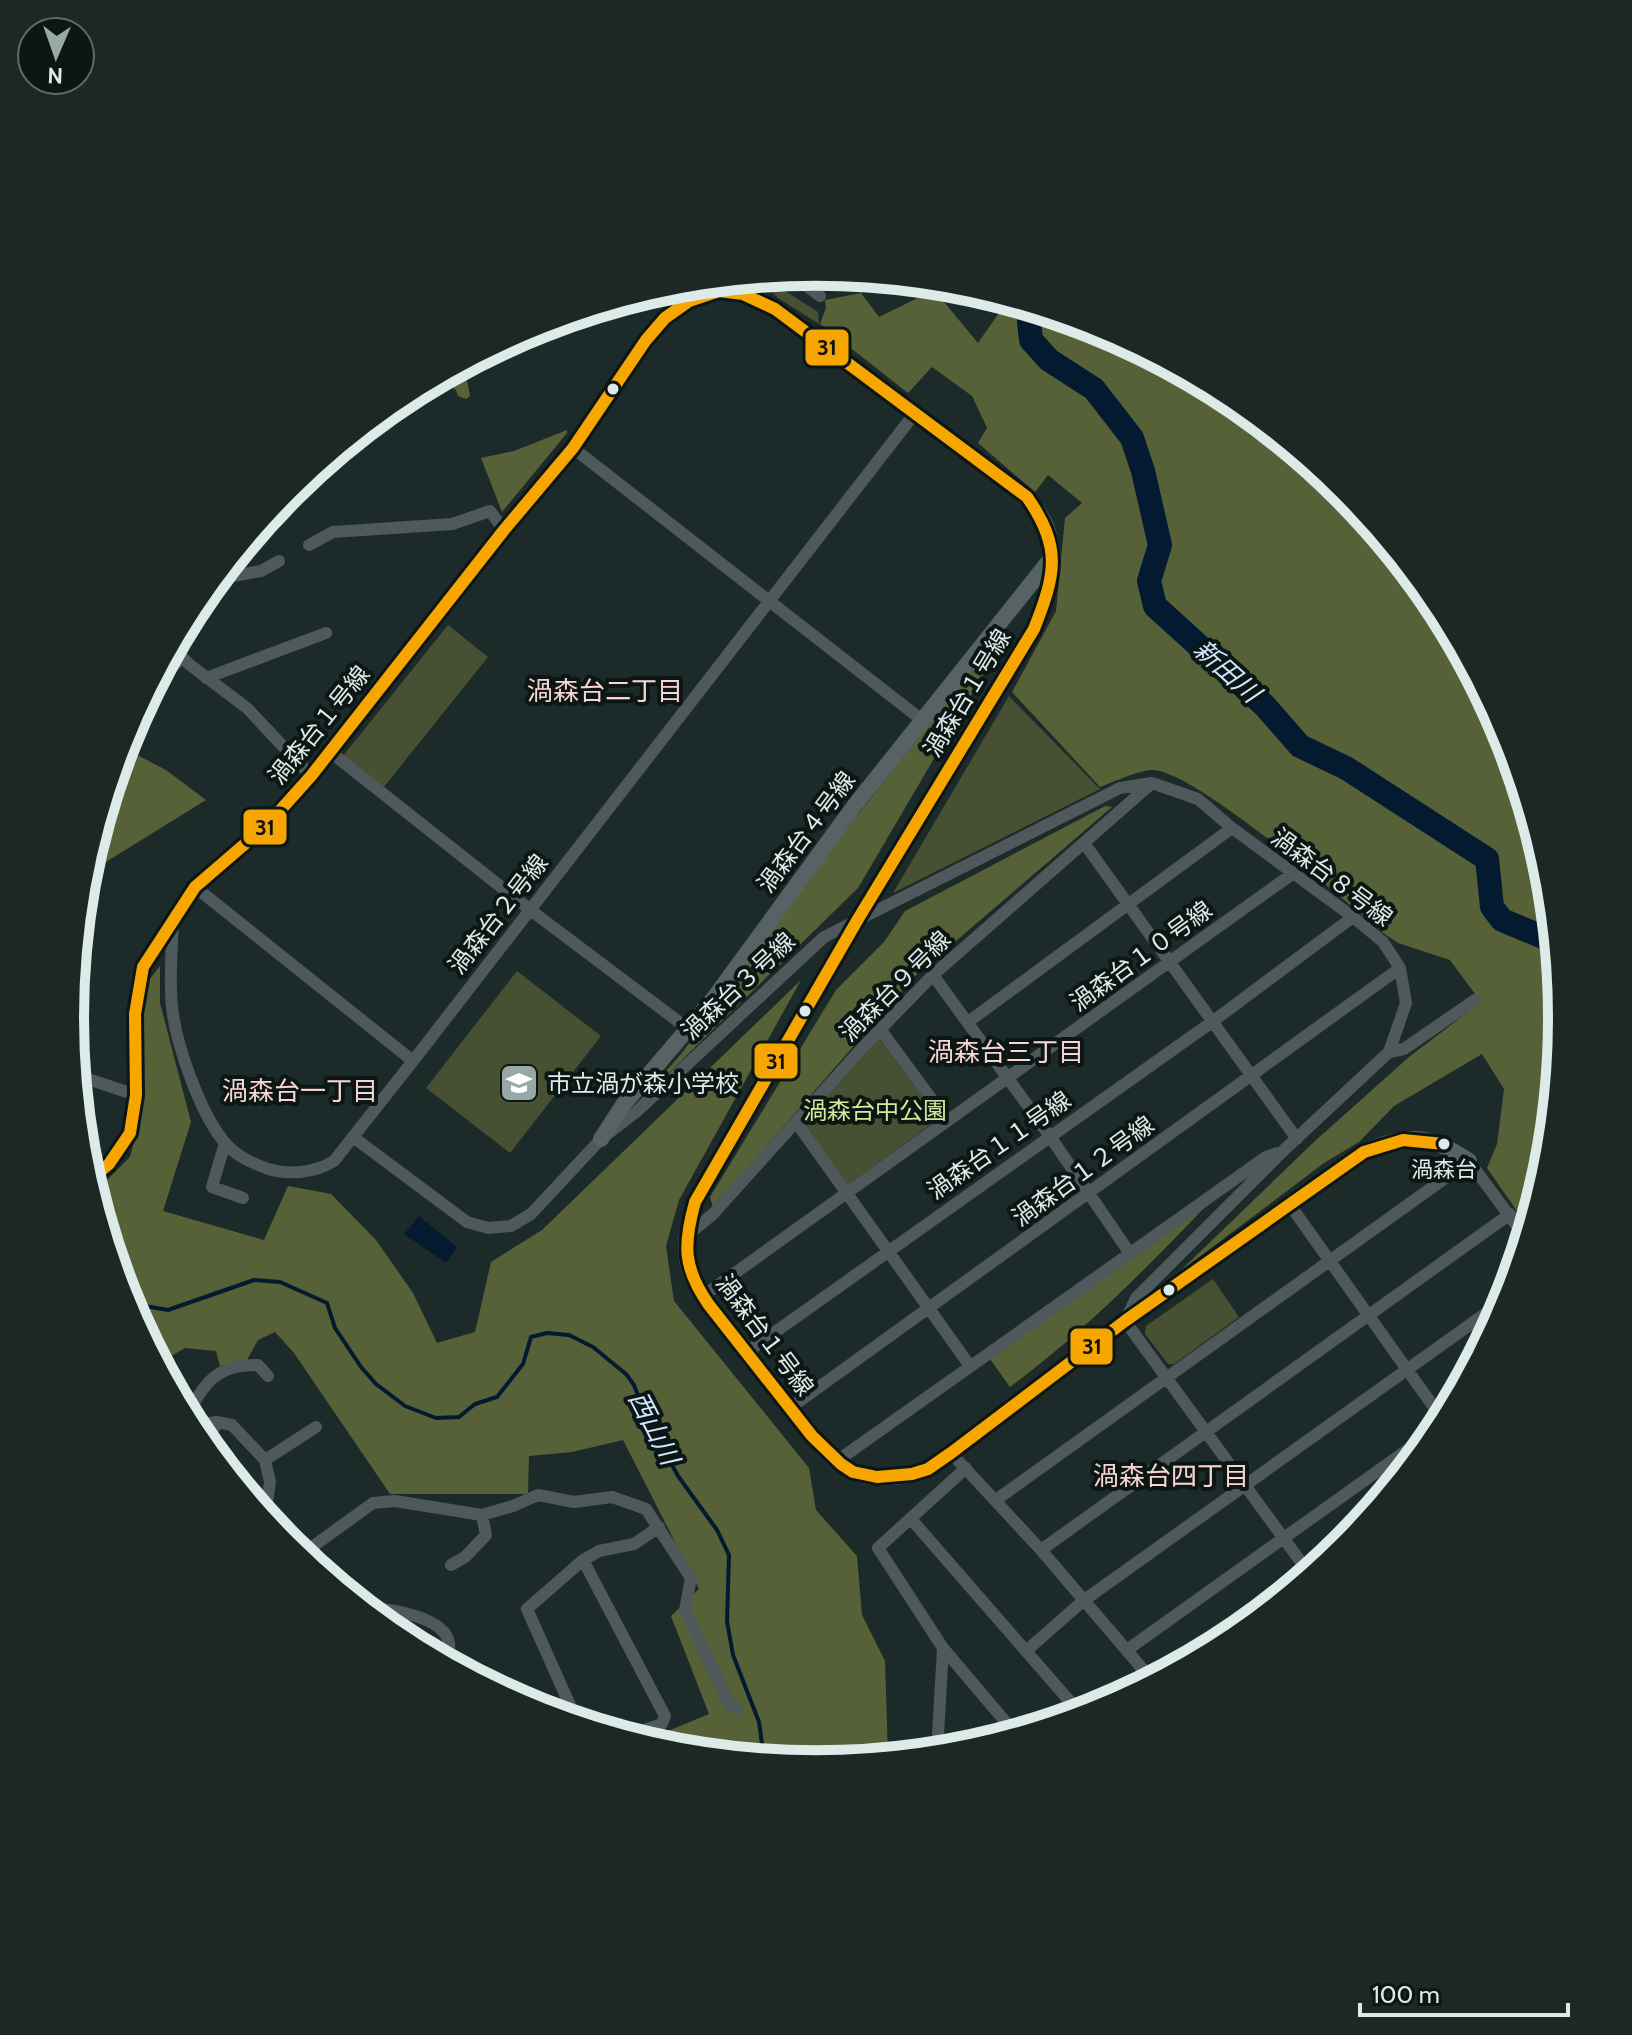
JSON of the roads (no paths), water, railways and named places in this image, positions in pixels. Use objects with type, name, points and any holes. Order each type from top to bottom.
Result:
[{"type":"street","points":[[807,286],[820,296]]},
{"type":"street","name":"渦森台１号線","points":[[747,289],[1027,497],[1044,523],[1053,556],[1048,594],[1034,629],[858,919],[695,1202],[685,1237],[685,1255],[691,1275],[703,1296],[790,1408],[837,1461],[854,1473],[872,1477],[921,1472],[951,1453],[1125,1321],[1364,1152],[1395,1139],[1444,1144],[1469,1161],[1517,1225]]},
{"type":"street","name":"渦森台１号線","points":[[101,1171],[130,1133],[136,1095],[135,1014],[143,967],[173,917],[195,887],[268,824],[311,776],[504,530],[573,448],[646,340],[665,318],[689,301],[712,293]]},
{"type":"street","name":"渦森台２号線","points":[[173,917],[171,1005],[177,1041],[198,1094],[225,1143],[247,1162],[276,1171],[323,1168],[334,1161],[413,1061],[915,413]]},
{"type":"street","points":[[573,448],[922,720]]},
{"type":"street","points":[[309,545],[333,532],[452,524],[490,511],[504,530]]},
{"type":"street","name":"渦森台４号線","points":[[601,1139],[623,1105],[714,998],[855,805],[1053,556]]},
{"type":"street","points":[[232,576],[261,571],[279,561]]},
{"type":"street","points":[[206,678],[326,633]]},
{"type":"street","points":[[180,655],[247,708],[311,776]]},
{"type":"street","points":[[175,664],[183,658]]},
{"type":"street","points":[[329,751],[529,909],[687,1028]]},
{"type":"street","points":[[858,919],[1120,788],[1152,783]]},
{"type":"street","name":"渦森台８号線","points":[[1152,783],[1198,799],[1383,942],[1400,968]]},
{"type":"street","name":"渦森台９号線","points":[[685,1237],[713,1214],[880,1029],[933,975],[1152,783]]},
{"type":"street","points":[[968,1022],[1232,828]]},
{"type":"street","points":[[1084,843],[1297,1139]]},
{"type":"street","name":"渦森台１０号線","points":[[703,1296],[1292,874]]},
{"type":"street","points":[[195,887],[413,1061]]},
{"type":"street","name":"渦森台１１号線","points":[[747,1352],[1212,1022],[1353,917]]},
{"type":"street","name":"渦森台３号線","points":[[353,1137],[467,1222],[488,1228],[511,1226],[531,1214],[601,1139],[636,1112],[824,937],[858,919]]},
{"type":"street","points":[[1303,1564],[1125,1321],[1136,1298],[1284,1150],[1389,1052],[1406,1003],[1400,968]]},
{"type":"street","name":"渦森台１２号線","points":[[790,1408],[1400,968]]},
{"type":"street","points":[[933,975],[1129,1252]]},
{"type":"street","points":[[1389,1052],[1404,1049],[1475,1000]]},
{"type":"street","points":[[880,1029],[947,1120]]},
{"type":"street","points":[[87,1079],[136,1095]]},
{"type":"street","points":[[796,1122],[970,1366]]},
{"type":"street","points":[[225,1143],[212,1187],[243,1198]]},
{"type":"street","points":[[837,1461],[1129,1252],[1266,1157],[1284,1150]]},
{"type":"street","points":[[996,1500],[1469,1161]]},
{"type":"street","points":[[225,1207],[229,1194]]},
{"type":"street","points":[[1290,1205],[1435,1408]]},
{"type":"street","points":[[1041,1550],[1510,1214]]},
{"type":"street","points":[[1026,1651],[1083,1601],[1485,1313]]},
{"type":"street","points":[[195,1404],[211,1378],[225,1369],[258,1365],[268,1376]]},
{"type":"street","points":[[212,1431],[217,1422]]},
{"type":"street","points":[[207,1423],[232,1425],[265,1460],[270,1482],[267,1501]]},
{"type":"street","points":[[265,1460],[316,1427]]},
{"type":"street","points":[[1127,1650],[1405,1452]]},
{"type":"street","points":[[951,1453],[1041,1550],[1145,1671]]},
{"type":"street","points":[[966,1468],[878,1548],[943,1648],[1008,1724]]},
{"type":"street","points":[[311,1548],[373,1503],[395,1501],[482,1515],[538,1495],[574,1502],[612,1497],[646,1509],[691,1578],[685,1610],[730,1705],[737,1709]]},
{"type":"street","points":[[451,1565],[465,1557],[486,1535],[482,1515]]},
{"type":"street","points":[[911,1519],[1072,1703]]},
{"type":"street","points":[[571,1707],[527,1609],[583,1560],[599,1551],[634,1544],[659,1527]]},
{"type":"street","points":[[583,1560],[665,1716],[662,1724],[647,1729]]},
{"type":"street","points":[[386,1610],[400,1610],[444,1633],[449,1643],[448,1650]]},
{"type":"street","points":[[938,1739],[943,1648]]},
{"type":"water","points":[[419,1216],[457,1247],[446,1263],[404,1234]]},
{"type":"waterway","name":"新田川","points":[[1030,318],[1031,340],[1049,360],[1094,389],[1132,438],[1160,545],[1149,581],[1155,606],[1264,705],[1300,746],[1346,768],[1487,859],[1492,907],[1502,920],[1543,937]]},
{"type":"waterway","name":"西山川","points":[[143,1304],[168,1310],[254,1280],[280,1282],[327,1303],[335,1328],[376,1384],[405,1406],[436,1418],[459,1417],[475,1404],[497,1397],[523,1364],[531,1337],[547,1333],[569,1335],[593,1347],[626,1374],[634,1385],[647,1419],[678,1476],[717,1530],[729,1555],[727,1621],[733,1655],[759,1722],[763,1747]]},
{"type":"place","name":"市立渦が森小学校","points":[[519,1083]]},
{"type":"place","name":"渦森台","points":[[1444,1144]]},
{"type":"district","name":"渦森台二丁目","points":[[605,691]]},
{"type":"district","name":"渦森台三丁目","points":[[1006,1052]]},
{"type":"district","name":"渦森台一丁目","points":[[300,1091]]},
{"type":"district","name":"渦森台四丁目","points":[[1171,1476]]},
{"type":"park label","name":"渦森台中公園","points":[[875,1110]]}]
